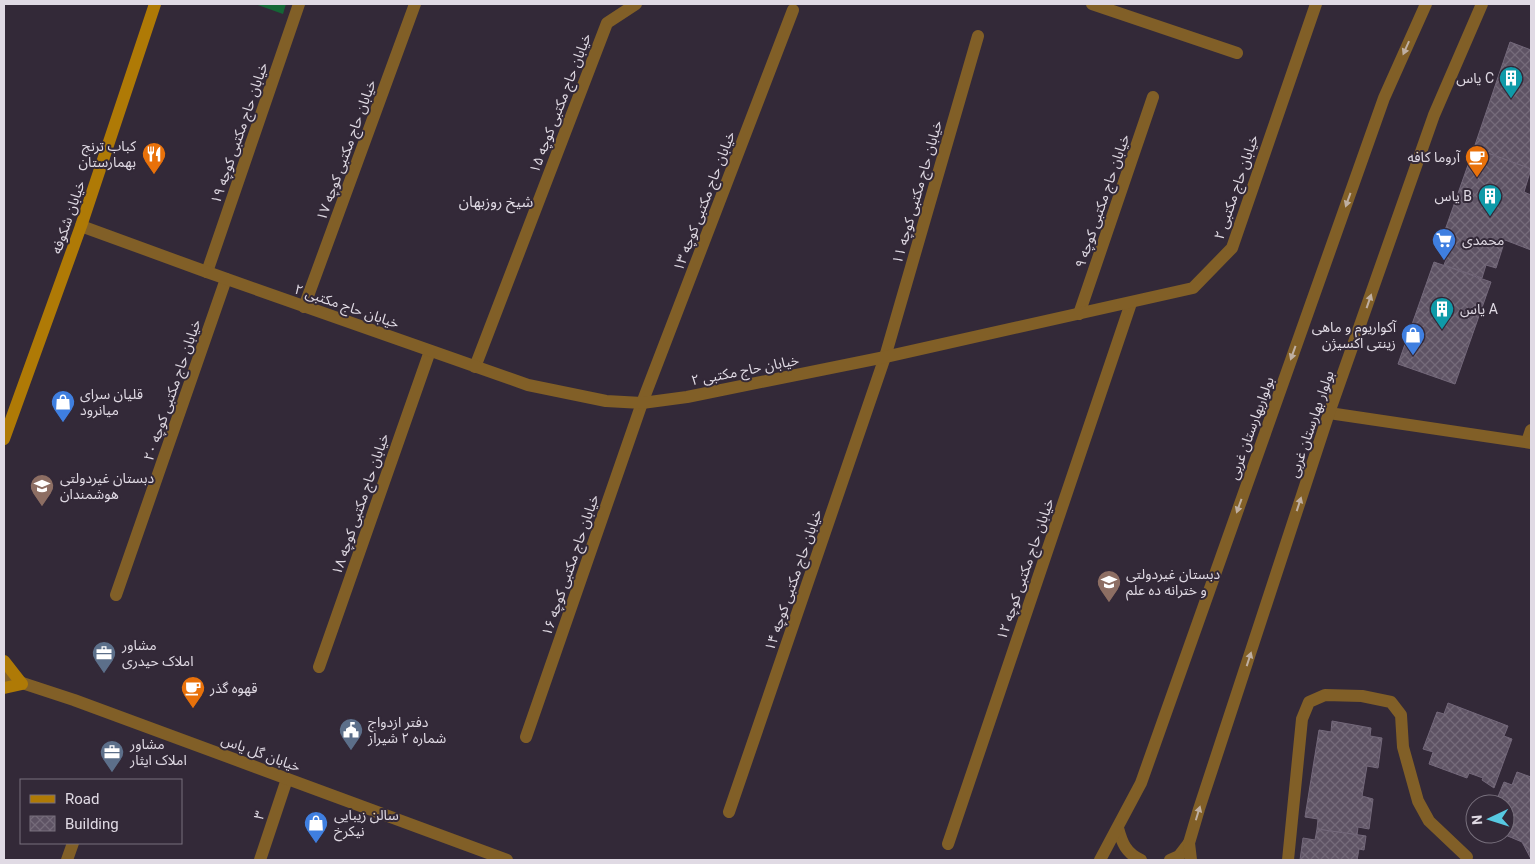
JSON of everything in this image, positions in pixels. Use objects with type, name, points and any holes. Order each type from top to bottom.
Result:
[{"type":"main road","name":"خیابان شکوفه","points":[[4,439],[81,226],[155,4]]},
{"type":"main road","points":[[4,661],[22,684],[4,688]]},
{"type":"street","name":"خیابان حاج مکتبی کوچه ۱۹","points":[[207,272],[299,4]]},
{"type":"street","name":"خیابان حاج مکتبی کوچه ۱۷","points":[[304,306],[416,4]]},
{"type":"street","name":"خیابان حاج مکتبی کوچه ۱۵","points":[[475,367],[607,23],[636,4]]},
{"type":"street","points":[[1097,4],[1237,53]]},
{"type":"street","name":"خیابان حاج مکتبی ۲","points":[[81,226],[528,385],[606,400],[642,402],[688,397],[885,357],[1193,288],[1232,248],[1291,71],[1316,4]]},
{"type":"street","name":"بولواربهارستان غربی","points":[[1100,860],[1141,783],[1384,98],[1426,4]]},
{"type":"street","name":"بولوار بهارستان غربی","points":[[1191,860],[1189,843],[1198,809],[1329,413],[1434,115],[1482,4]]},
{"type":"street","name":"خیابان حاج مکتبی کوچه ۱۳","points":[[642,402],[793,10]]},
{"type":"street","name":"خیابان حاج مکتبی کوچه ۱۱","points":[[885,357],[978,36]]},
{"type":"street","name":"خیابان حاج مکتبی کوچه ۹","points":[[1079,314],[1153,97]]},
{"type":"street","name":"خیابان حاج مکتبی کوچه ۲۰","points":[[116,595],[226,279]]},
{"type":"street","name":"خیابان حاج مکتبی کوچه ۱۲","points":[[948,844],[1131,303]]},
{"type":"street","name":"خیابان حاج مکتبی کوچه ۱۸","points":[[319,667],[430,351]]},
{"type":"street","name":"خیابان حاج مکتبی کوچه ۱۴","points":[[729,812],[885,357]]},
{"type":"street","name":"خیابان حاج مکتبی کوچه ۱۶","points":[[526,737],[642,402]]},
{"type":"street","points":[[1329,413],[1529,443],[1531,430]]},
{"type":"street","name":"خیابان گل یاس","points":[[4,677],[74,700],[507,860]]},
{"type":"street","points":[[1288,860],[1302,719],[1309,702],[1325,695],[1362,696],[1391,702],[1401,715],[1403,747],[1418,801],[1429,821],[1467,859]]},
{"type":"street","name":"۳","points":[[260,860],[287,779]]},
{"type":"street","points":[[1118,828],[1122,844],[1133,856],[1141,860]]},
{"type":"street","points":[[1170,860],[1179,856],[1189,843]]},
{"type":"street","points":[[67,860],[73,844]]},
{"type":"green space","points":[[255,4],[286,4],[283,14]]},
{"type":"building","name":"یاس C","points":[[1510,42],[1531,50],[1531,169],[1474,148]]},
{"type":"building","name":"یاس B","points":[[1474,148],[1531,169],[1524,192],[1531,195],[1531,250],[1505,240],[1496,268],[1486,265],[1482,278],[1444,265],[1448,254],[1438,250]]},
{"type":"building","name":"یاس A","points":[[1434,262],[1491,282],[1455,384],[1398,364]]},
{"type":"building","points":[[1448,703],[1508,726],[1504,736],[1512,739],[1494,788],[1482,780],[1483,778],[1469,773],[1467,778],[1429,764],[1433,752],[1423,749],[1437,712],[1444,714]]},
{"type":"building","points":[[1332,721],[1371,728],[1370,736],[1382,738],[1378,768],[1367,766],[1362,796],[1373,799],[1369,829],[1358,827],[1357,835],[1317,829],[1318,819],[1305,817],[1319,730],[1331,732]]},
{"type":"building","points":[[1517,772],[1531,777],[1531,859],[1522,842],[1515,839],[1515,794],[1499,794],[1504,782],[1512,785]]},
{"type":"building","points":[[1317,829],[1366,836],[1364,850],[1359,849],[1357,860],[1300,860],[1303,838],[1315,840]]},
{"type":"place","name":"یاس C","points":[[1511,99]]},
{"type":"place","name":"کباب ترنج بهمارستان","points":[[154,175]]},
{"type":"place","name":"آروما کافه","points":[[1477,178]]},
{"type":"place","name":"یاس B","points":[[1490,217]]},
{"type":"place","name":"محمدی","points":[[1444,261]]},
{"type":"place","name":"یاس A","points":[[1442,330]]},
{"type":"place","name":"آکواریوم و ماهی زینتی اکسیژن","points":[[1413,356]]},
{"type":"place","name":"قلیان سرای میانرود","points":[[63,423]]},
{"type":"place","name":"دبستان غیردولتی هوشمندان","points":[[42,507]]},
{"type":"place","name":"دبستان غیردولتی و خترانه ده علم","points":[[1109,603]]},
{"type":"place","name":"مشاور املاک حیدری","points":[[104,674]]},
{"type":"place","name":"قهوه گذر","points":[[193,709]]},
{"type":"place","name":"دفتر ازدواج شماره ۲ شیراز","points":[[351,751]]},
{"type":"place","name":"مشاور املاک ایثار","points":[[112,773]]},
{"type":"place","name":"سالن زیبایی نیکرخ","points":[[316,844]]},
{"type":"district","name":"شیخ روزبهان","points":[[496,202]]}]
